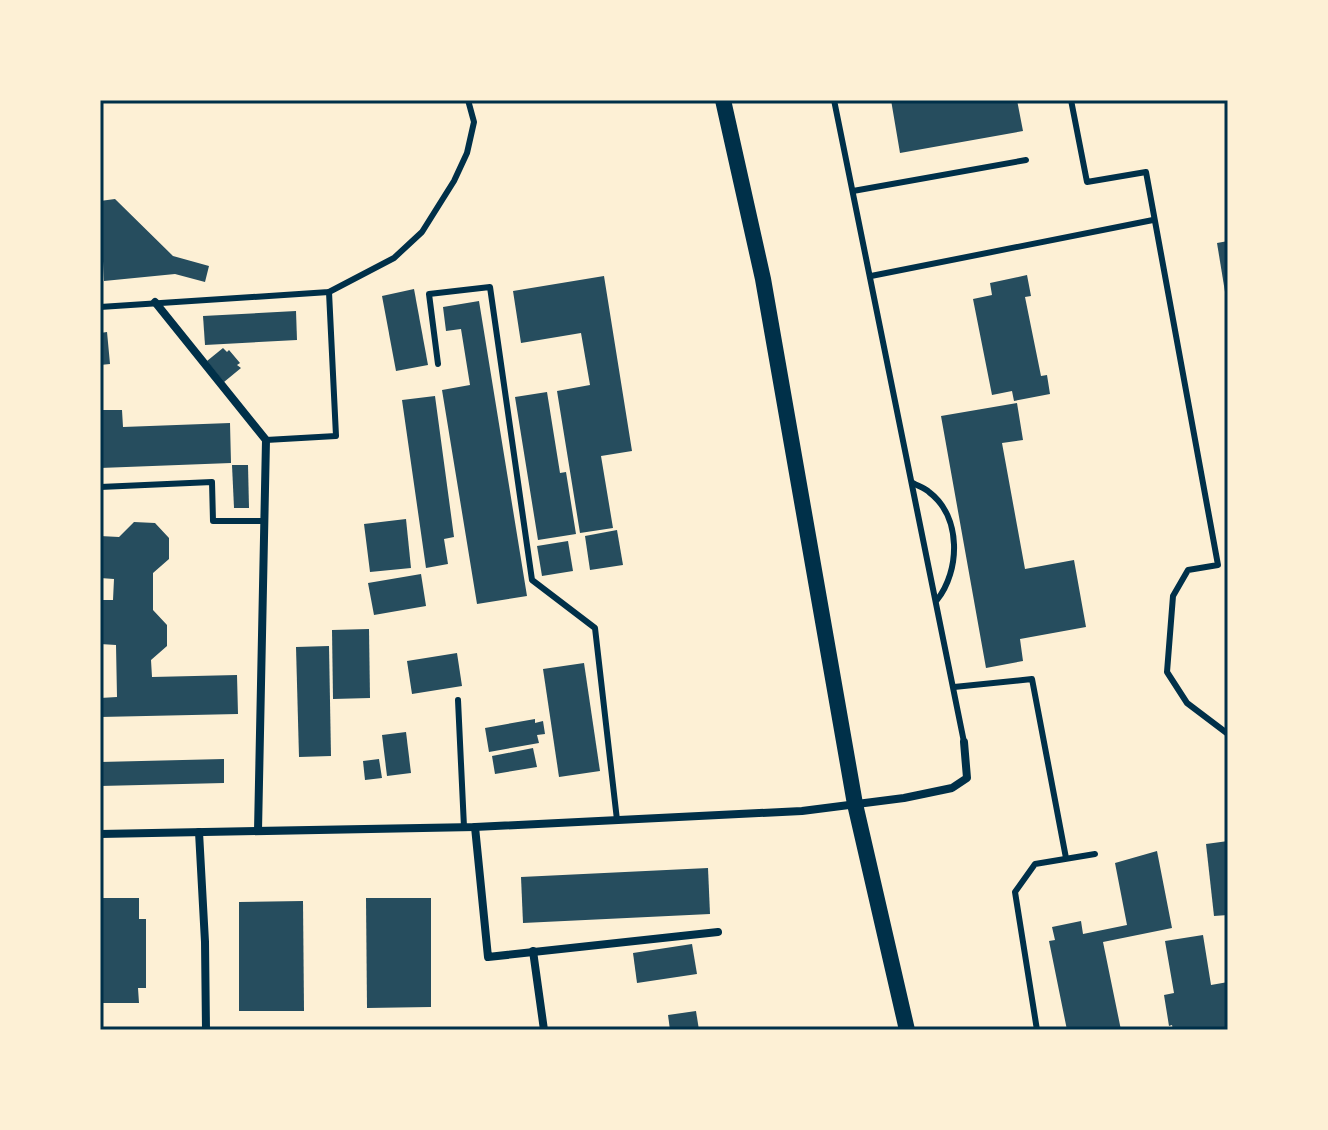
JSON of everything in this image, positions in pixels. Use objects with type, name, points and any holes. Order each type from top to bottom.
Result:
[{"type":"main road","points":[[723,100],[763,279],[855,804],[907,1030]]},
{"type":"street","points":[[155,302],[266,440],[258,831]]},
{"type":"street","points":[[100,834],[475,827],[802,811],[904,798],[952,788],[967,778],[964,742]]},
{"type":"street","points":[[475,827],[488,957],[718,932]]},
{"type":"street","points":[[199,832],[206,1030]]},
{"type":"street","points":[[533,951],[544,1030]]},
{"type":"lane","points":[[100,307],[329,292],[394,258],[422,232],[454,181],[467,153],[474,122],[468,100]]},
{"type":"lane","points":[[834,100],[964,742]]},
{"type":"lane","points":[[1071,100],[1087,182],[1146,172],[1218,565],[1188,570],[1173,596],[1167,672],[1187,703],[1228,734]]},
{"type":"lane","points":[[853,191],[1026,160]]},
{"type":"lane","points":[[871,276],[1153,220]]},
{"type":"lane","points":[[438,364],[429,294],[490,287],[532,580],[595,628],[617,820]]},
{"type":"lane","points":[[266,440],[336,436],[329,292]]},
{"type":"lane","points":[[100,487],[212,482],[213,521],[265,521]]},
{"type":"lane","points":[[913,483],[930,492],[947,515],[952,530],[954,556],[947,587],[937,600]]},
{"type":"lane","points":[[954,687],[1032,679],[1066,858]]},
{"type":"lane","points":[[458,700],[464,827]]},
{"type":"lane","points":[[1037,1030],[1015,892],[1035,864],[1095,854]]},
{"type":"building","points":[[891,100],[1017,100],[1023,131],[900,153]]},
{"type":"building","points":[[115,199],[173,256],[209,266],[205,282],[175,274],[104,281],[100,201]]},
{"type":"building","points":[[1228,241],[1228,298],[1226,298],[1217,243]]},
{"type":"building","points":[[1027,275],[1031,296],[1025,297],[1041,376],[1047,375],[1050,394],[1014,401],[1012,391],[992,395],[973,299],[992,295],[990,283]]},
{"type":"building","points":[[604,276],[632,451],[601,456],[613,528],[580,533],[557,391],[590,385],[581,333],[521,343],[513,291]]},
{"type":"building","points":[[414,289],[428,365],[396,371],[382,296]]},
{"type":"building","points":[[479,301],[527,596],[477,604],[442,390],[470,385],[461,329],[446,331],[443,307]]},
{"type":"building","points":[[296,311],[297,340],[205,345],[203,316]]},
{"type":"building","points":[[107,332],[110,364],[100,365],[100,333]]},
{"type":"building","points":[[223,348],[227,352],[229,350],[241,368],[224,382],[207,361]]},
{"type":"building","points":[[547,392],[560,473],[566,472],[576,534],[538,540],[515,397]]},
{"type":"building","points":[[435,396],[454,537],[444,539],[448,564],[426,568],[402,400]]},
{"type":"building","points":[[1017,403],[1023,440],[1002,443],[1025,569],[1074,560],[1086,627],[1020,639],[1023,661],[986,668],[941,416]]},
{"type":"building","points":[[100,410],[122,410],[123,427],[230,423],[231,463],[100,468]]},
{"type":"building","points":[[232,465],[248,465],[249,508],[234,508]]},
{"type":"building","points":[[406,519],[411,568],[370,572],[364,524]]},
{"type":"building","points":[[134,522],[155,523],[169,538],[169,559],[153,573],[153,610],[167,625],[167,646],[151,660],[152,677],[237,675],[238,714],[100,717],[100,698],[117,697],[116,645],[100,644],[100,600],[113,600],[114,579],[100,578],[100,536],[119,537]]},
{"type":"building","points":[[617,530],[623,565],[590,570],[585,536]]},
{"type":"building","points":[[568,541],[573,571],[542,576],[537,546]]},
{"type":"building","points":[[421,574],[426,606],[374,615],[368,583]]},
{"type":"building","points":[[369,629],[370,698],[333,699],[332,630]]},
{"type":"building","points":[[329,646],[331,756],[299,757],[296,647]]},
{"type":"building","points":[[457,653],[462,686],[412,694],[407,661]]},
{"type":"building","points":[[584,663],[600,771],[559,777],[543,669]]},
{"type":"building","points":[[535,719],[535,723],[543,721],[545,734],[537,735],[539,743],[489,752],[485,728]]},
{"type":"building","points":[[406,732],[411,773],[387,776],[382,735]]},
{"type":"building","points":[[533,748],[537,767],[495,774],[492,756]]},
{"type":"building","points":[[224,759],[224,783],[100,786],[100,762]]},
{"type":"building","points":[[379,759],[382,778],[365,780],[363,761]]},
{"type":"building","points":[[1228,841],[1228,915],[1214,916],[1206,844]]},
{"type":"building","points":[[1157,851],[1172,928],[1103,942],[1121,1030],[1067,1030],[1049,941],[1055,940],[1052,927],[1081,921],[1083,934],[1127,925],[1115,863]]},
{"type":"building","points":[[708,868],[710,914],[523,923],[521,877]]},
{"type":"building","points":[[100,898],[139,898],[139,919],[146,919],[146,988],[138,988],[139,1003],[100,1003]]},
{"type":"building","points":[[366,898],[431,898],[431,1007],[367,1008]]},
{"type":"building","points":[[303,901],[304,1011],[239,1011],[239,902]]},
{"type":"building","points":[[1203,935],[1211,985],[1228,982],[1228,1027],[1173,1030],[1172,1025],[1169,1026],[1164,995],[1174,993],[1165,941]]},
{"type":"building","points":[[692,944],[697,974],[637,983],[633,953]]},
{"type":"building","points":[[696,1011],[699,1030],[670,1030],[668,1015]]}]
